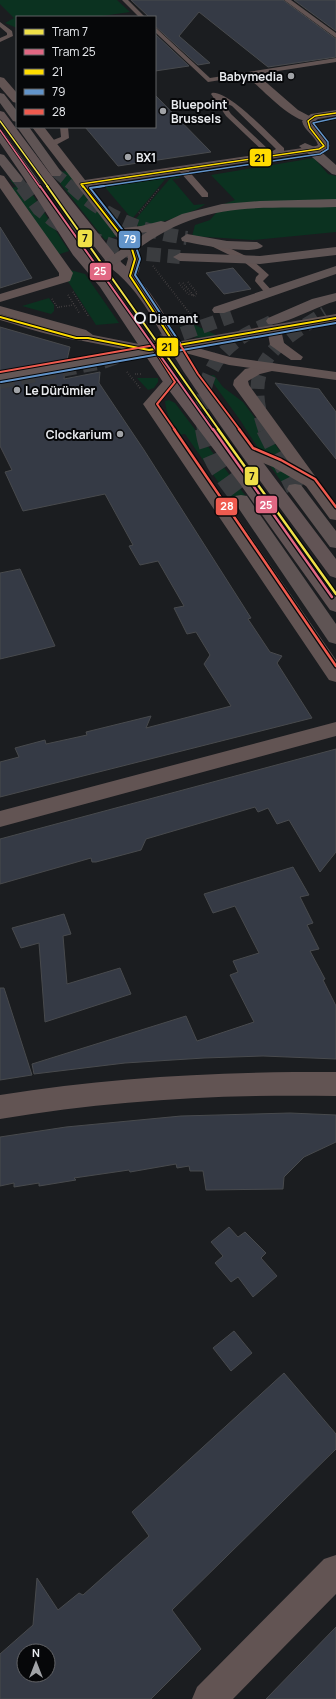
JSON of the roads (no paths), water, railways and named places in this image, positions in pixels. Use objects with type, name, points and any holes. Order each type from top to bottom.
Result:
[{"type":"highway","points":[[0,96],[16,118]]},
{"type":"highway","points":[[24,128],[56,173]]},
{"type":"highway","points":[[309,148],[336,171]]},
{"type":"highway","points":[[0,157],[17,179]]},
{"type":"highway","points":[[119,232],[141,230],[176,222],[212,210],[244,206],[336,203]]},
{"type":"highway","points":[[95,272],[176,222]]},
{"type":"highway","points":[[186,238],[210,242],[270,246],[336,240]]},
{"type":"highway","points":[[180,257],[247,260],[336,251]]},
{"type":"highway","points":[[336,270],[270,292],[225,313],[336,283]]},
{"type":"highway","points":[[276,325],[317,302],[336,297]]},
{"type":"highway","points":[[295,489],[336,543]]},
{"type":"highway","points":[[241,500],[336,638]]},
{"type":"main road","points":[[0,114],[44,174],[113,261],[130,276],[192,373],[336,572]]},
{"type":"main road","points":[[0,135],[30,177],[80,255],[105,284],[170,382],[246,481],[336,606]]},
{"type":"main road","points":[[0,377],[176,346]]},
{"type":"street","points":[[256,79],[294,112],[309,119],[336,113]]},
{"type":"street","points":[[0,80],[16,98]]},
{"type":"street","points":[[167,170],[180,165],[265,155],[281,150],[322,148],[323,141],[307,123],[309,119]]},
{"type":"street","points":[[39,128],[119,232],[134,247],[134,259],[130,276]]},
{"type":"street","points":[[81,184],[167,170],[183,170],[309,148]]},
{"type":"street","points":[[0,179],[66,273],[62,279],[0,298]]},
{"type":"street","points":[[0,310],[81,333],[88,338],[150,350]]},
{"type":"street","points":[[176,346],[332,313]]},
{"type":"street","points":[[276,325],[275,334],[277,345],[296,357]]},
{"type":"street","points":[[176,346],[296,357],[336,363]]},
{"type":"street","points":[[176,346],[229,362],[336,376]]},
{"type":"street","points":[[271,367],[258,369],[244,376],[240,385],[336,515]]},
{"type":"street","points":[[170,382],[151,404],[336,675]]},
{"type":"street","points":[[250,452],[279,464],[312,483]]},
{"type":"street","points":[[0,819],[336,729]]},
{"type":"street","points":[[0,1107],[127,1090],[247,1083],[336,1084]]},
{"type":"street","points":[[209,1699],[336,1571]]},
{"type":"lane","points":[[125,0],[141,16]]},
{"type":"lane","points":[[287,0],[336,36]]},
{"type":"lane","points":[[0,24],[10,32],[10,36],[0,40]]},
{"type":"lane","points":[[156,30],[210,88],[228,115],[265,155]]},
{"type":"lane","points":[[210,88],[245,75],[277,68],[336,60]]},
{"type":"lane","points":[[210,88],[234,105],[281,150]]},
{"type":"lane","points":[[51,144],[65,138],[64,128]]},
{"type":"lane","points":[[183,170],[205,195]]},
{"type":"lane","points":[[210,242],[247,260],[265,275],[260,277],[259,281],[270,292]]},
{"type":"lane","points":[[0,317],[76,338],[88,338]]},
{"type":"tunnel","points":[[56,173],[73,187]]},
{"type":"tunnel","points":[[17,179],[23,187]]},
{"type":"tunnel","points":[[22,186],[39,209],[54,221],[75,233],[135,253],[180,257]]},
{"type":"tunnel","points":[[72,186],[98,207],[111,215],[139,227],[187,238]]},
{"type":"tunnel","points":[[265,430],[259,407],[257,388],[260,372],[267,359],[277,347],[290,336],[325,313]]},
{"type":"tunnel","points":[[0,382],[103,362],[232,316]]},
{"type":"tunnel","points":[[204,430],[202,405],[211,370],[225,350],[248,333],[273,321]]},
{"type":"tunnel","points":[[204,429],[206,440],[213,459],[241,500]]},
{"type":"tunnel","points":[[265,429],[295,489]]},
{"type":"tram line","name":"7","points":[[0,121],[87,241],[172,365],[336,594]]},
{"type":"tram line","name":"25","points":[[0,130],[332,597]]},
{"type":"place","name":"Babymedia","points":[[291,76]]},
{"type":"place","name":"Bluepoint Brussels","points":[[163,111]]},
{"type":"place","name":"BX1","points":[[128,157]]},
{"type":"place","name":"Diamant","points":[[140,318]]},
{"type":"place","name":"Le Dürümier","points":[[17,390]]},
{"type":"place","name":"Clockarium","points":[[120,434]]}]
